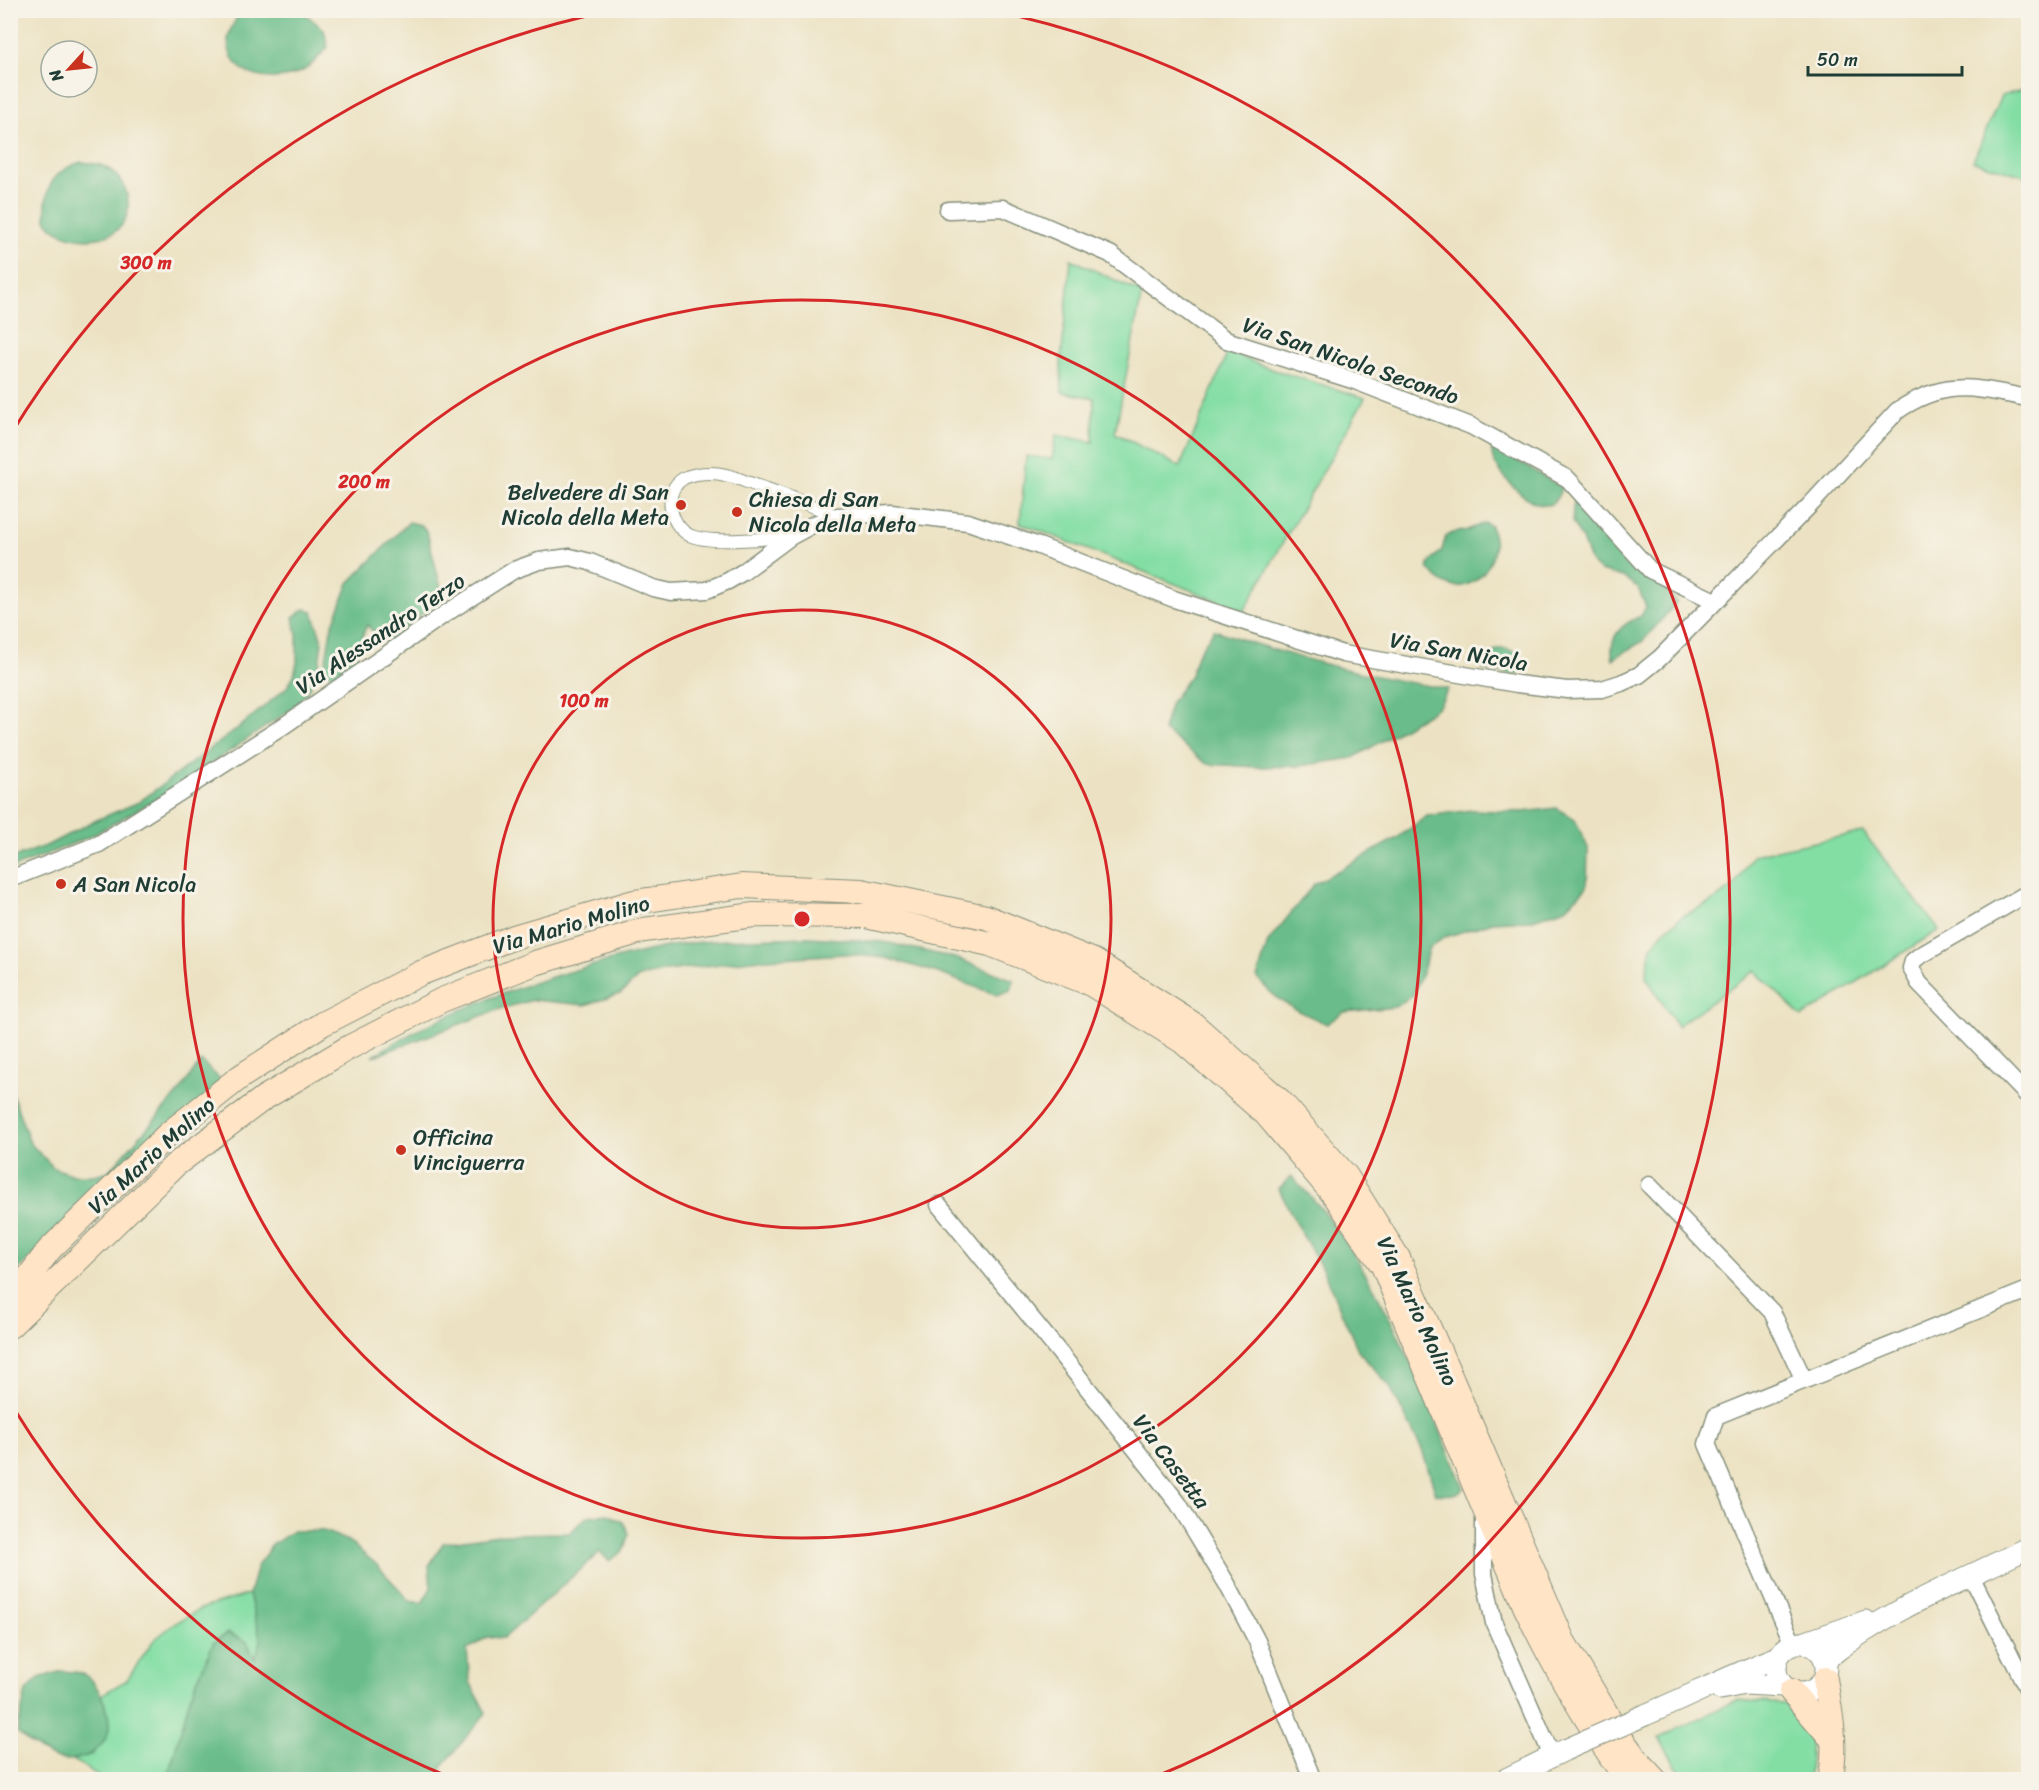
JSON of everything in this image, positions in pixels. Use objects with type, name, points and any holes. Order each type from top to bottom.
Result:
[{"type":"main road","name":"Via Mario Molino","points":[[10,1302],[49,1250],[167,1135],[240,1077],[321,1024],[421,973],[517,936],[634,902],[742,886],[861,891],[986,917],[1094,961],[1193,1024],[1280,1101],[1346,1176],[1398,1258],[1563,1641],[1620,1737],[1639,1763],[1655,1779]]},
{"type":"main road","name":"Via Mario Molino","points":[[10,1326],[175,1165],[264,1098],[348,1048],[442,1000],[535,963],[644,930],[754,915],[866,916],[990,944],[1091,984],[1182,1041],[1266,1114],[1335,1196],[1383,1266],[1545,1648],[1594,1733],[1627,1779]]},
{"type":"main road","points":[[1825,1670],[1832,1739],[1833,1761],[1830,1779]]},
{"type":"main road","points":[[1787,1688],[1832,1739]]},
{"type":"street","name":"Via San Nicola Secondo","points":[[948,210],[1003,208],[1110,255],[1226,340],[1355,381],[1471,426],[1568,480],[1650,570],[1715,601]]},
{"type":"street","name":"Via San Nicola","points":[[790,537],[814,524],[837,516],[892,513],[968,522],[1039,546],[1174,599],[1343,654],[1545,688],[1602,689],[1639,675],[1660,658],[1812,503],[1897,411],[1929,393],[1961,387],[2028,398]]},
{"type":"street","points":[[790,537],[707,540],[691,536],[681,529],[670,510],[675,485],[684,478],[694,475],[713,473],[724,475],[789,496],[837,516]]},
{"type":"street","name":"Via Alessandro Terzo","points":[[10,879],[99,844],[279,729],[445,614],[514,570],[539,561],[570,557],[590,561],[653,588],[671,592],[692,592],[707,590],[728,581],[790,537]]},
{"type":"street","points":[[2027,1093],[1919,984],[1911,968],[1913,961],[1918,957],[2028,893]]},
{"type":"street","points":[[1649,1185],[1772,1312],[1804,1380]]},
{"type":"street","name":"Via Casetta","points":[[939,1205],[1178,1503],[1227,1584],[1257,1641],[1313,1779]]},
{"type":"street","points":[[1791,1648],[1707,1444],[1716,1416],[2028,1290]]},
{"type":"street","points":[[1485,1507],[1482,1553],[1488,1599],[1501,1642],[1559,1753]]},
{"type":"street","points":[[1693,1695],[1745,1684],[1787,1688],[1806,1694],[1814,1691],[1825,1670],[1863,1631],[1895,1612],[2028,1548]]},
{"type":"street","points":[[1971,1576],[2028,1690]]},
{"type":"street","points":[[1504,1779],[1645,1714],[1693,1695],[1791,1648],[1895,1612]]},
{"type":"street","points":[[1791,1648],[1817,1648],[1825,1670]]},
{"type":"street","points":[[1787,1688],[1776,1672],[1791,1648]]},
{"type":"green space","points":[[241,11],[302,11],[324,30],[328,47],[312,64],[300,72],[277,78],[254,75],[236,63],[230,53],[228,36]]},
{"type":"green space","points":[[2028,88],[2028,177],[1973,161],[2001,96]]},
{"type":"green space","points":[[81,162],[98,164],[108,169],[126,190],[128,209],[126,218],[115,232],[99,238],[71,237],[55,229],[46,220],[46,200],[51,184],[62,171]]},
{"type":"green space","points":[[1071,259],[1142,293],[1115,433],[1180,467],[1228,352],[1271,369],[1365,398],[1244,611],[1020,523],[1026,456],[1052,459],[1056,435],[1093,442],[1094,398],[1062,392],[1061,361]]},
{"type":"green space","points":[[1491,445],[1561,487],[1556,500],[1548,505],[1538,504],[1516,489],[1498,468],[1493,459]]},
{"type":"green space","points":[[1574,500],[1677,602],[1643,641],[1613,659],[1614,638],[1622,627],[1641,616],[1646,607],[1638,588],[1623,577],[1600,571],[1590,562],[1582,539],[1572,522]]},
{"type":"green space","points":[[409,522],[421,525],[427,532],[443,596],[388,642],[381,640],[367,625],[358,652],[349,668],[335,675],[324,672],[331,629],[349,583]]},
{"type":"green space","points":[[1485,523],[1491,526],[1495,544],[1492,558],[1483,573],[1477,579],[1462,586],[1446,584],[1438,579],[1428,568],[1430,562],[1442,550],[1446,536]]},
{"type":"green space","points":[[305,609],[313,612],[322,641],[318,676],[296,706],[174,789],[91,836],[11,869],[11,859],[48,845],[94,821],[139,802],[241,726],[287,687],[294,675],[297,663],[297,635],[293,617]]},
{"type":"green space","points":[[1214,630],[1330,665],[1389,679],[1448,689],[1439,706],[1353,758],[1299,766],[1258,767],[1207,764],[1163,730],[1171,702],[1191,675],[1197,655]]},
{"type":"green space","points":[[1499,649],[1515,652],[1519,659],[1519,675],[1483,670],[1493,652]]},
{"type":"green space","points":[[1557,808],[1575,820],[1588,848],[1587,887],[1566,908],[1530,920],[1493,922],[1445,937],[1428,949],[1424,968],[1413,995],[1395,1007],[1344,1012],[1327,1024],[1281,1001],[1257,978],[1268,942],[1314,884],[1397,838],[1427,816],[1472,810],[1523,812]]},
{"type":"green space","points":[[1863,832],[1939,930],[1802,1017],[1755,971],[1677,1026],[1646,977],[1651,947],[1663,932],[1683,916],[1713,901],[1734,886],[1753,855]]},
{"type":"green space","points":[[808,937],[884,942],[955,958],[1014,980],[1011,990],[997,995],[935,972],[886,958],[844,954],[751,960],[639,977],[620,994],[585,1005],[533,1000],[500,1009],[372,1057],[421,1028],[447,1016],[528,985],[582,968],[645,951],[684,944]]},
{"type":"green space","points":[[201,1061],[223,1082],[11,1276],[10,1088],[30,1143],[54,1168],[73,1175],[94,1175],[109,1171],[180,1091]]},
{"type":"green space","points":[[1291,1176],[1330,1220],[1371,1283],[1405,1350],[1464,1488],[1458,1492],[1448,1495],[1436,1494],[1422,1450],[1389,1385],[1359,1352],[1322,1268],[1296,1224],[1279,1189]]},
{"type":"green space","points":[[608,1514],[623,1522],[629,1533],[623,1551],[609,1561],[600,1552],[504,1638],[487,1637],[467,1650],[470,1682],[486,1713],[441,1768],[440,1779],[167,1779],[191,1695],[214,1642],[228,1633],[247,1642],[255,1659],[261,1641],[249,1594],[257,1566],[272,1545],[293,1531],[324,1531],[348,1541],[375,1563],[410,1601],[422,1603],[431,1588],[429,1566],[443,1543],[505,1534],[569,1533],[588,1516]]},
{"type":"green space","points":[[249,1594],[261,1641],[255,1660],[247,1642],[229,1633],[214,1642],[191,1695],[167,1779],[104,1779],[73,1760],[93,1754],[109,1715],[101,1695],[127,1680],[153,1641],[174,1624],[200,1609]]},
{"type":"green space","points":[[62,1671],[82,1674],[93,1682],[102,1697],[109,1722],[107,1736],[97,1749],[83,1757],[67,1760],[52,1757],[17,1733],[26,1691],[39,1678]]},
{"type":"green space","points":[[1737,1700],[1785,1704],[1811,1738],[1809,1774],[1805,1779],[1684,1779],[1659,1738]]},
{"type":"place","name":"Belvedere di San Nicola della Meta","points":[[681,505]]},
{"type":"place","name":"Chiesa di San Nicola della Meta","points":[[737,512]]},
{"type":"place","name":"A San Nicola","points":[[61,884]]},
{"type":"place","name":"Officina Vinciguerra","points":[[401,1150]]}]
